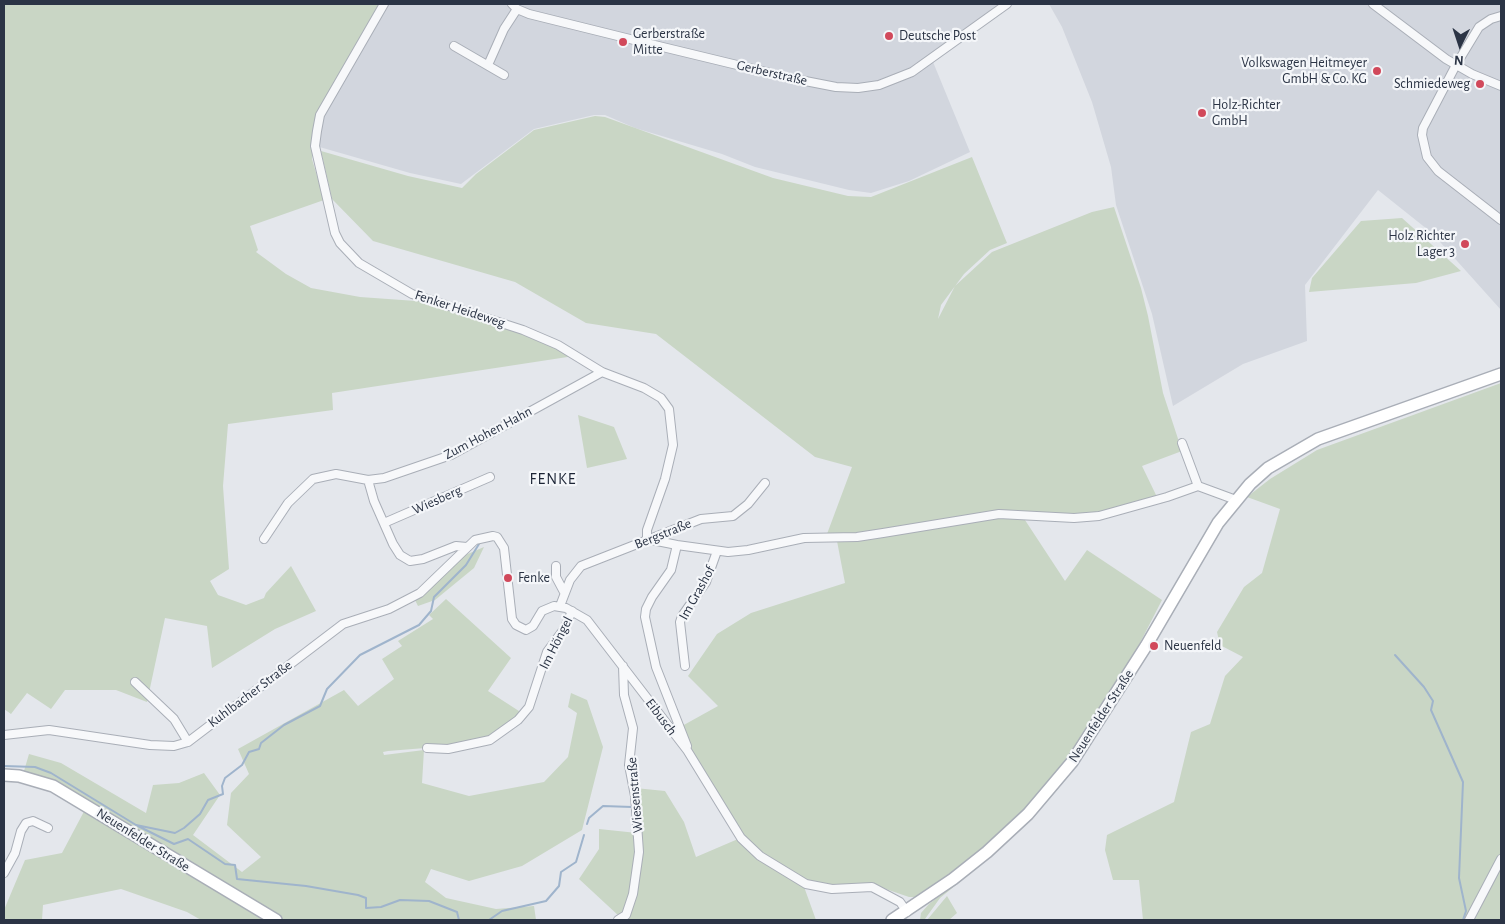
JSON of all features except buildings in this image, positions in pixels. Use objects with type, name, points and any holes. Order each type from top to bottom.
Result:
[{"type":"main road","name":"Neuenfelder Straße","points":[[892,920],[908,916],[987,852],[1028,814],[1072,762],[1146,646],[1218,523],[1236,500],[1268,468],[1318,439],[1501,374]]},
{"type":"main road","name":"Neuenfelder Straße","points":[[4,776],[20,776],[53,786],[276,920]]},
{"type":"street","name":"Fenker Heideweg","points":[[384,4],[320,116],[315,146],[335,232],[340,243],[358,262],[412,294],[523,330],[558,345],[602,372],[644,388],[661,398],[669,409],[673,445],[665,479],[647,530],[647,539]]},
{"type":"street","name":"Gerberstraße","points":[[488,65],[515,7],[529,14],[788,77],[836,87],[858,88],[879,85],[912,72],[1007,4]]},
{"type":"street","points":[[1373,4],[1456,65],[1501,86]]},
{"type":"street","points":[[1501,16],[1490,19],[1479,27],[1456,65],[1423,128],[1423,148],[1427,157],[1438,171],[1501,220]]},
{"type":"street","points":[[454,46],[504,75]]},
{"type":"street","name":"Zum Hohen Hahn","points":[[264,539],[288,503],[313,479],[336,474],[368,480],[384,478],[451,455],[602,372]]},
{"type":"street","points":[[1182,443],[1198,486]]},
{"type":"street","name":"Wiesberg","points":[[384,523],[490,477]]},
{"type":"street","points":[[368,480],[374,501],[393,544],[400,555],[410,561],[423,559],[456,546],[466,547],[474,540],[487,535],[497,537],[502,543],[506,559],[512,619],[520,628],[526,630],[534,626],[548,607],[560,606]]},
{"type":"street","name":"Bergstraße","points":[[560,606],[564,592],[581,566],[701,519],[733,516],[748,504],[765,482]]},
{"type":"street","points":[[647,539],[717,551],[748,550],[804,538],[866,536],[999,514],[1060,518],[1099,516],[1198,486],[1236,500]]},
{"type":"street","points":[[677,545],[670,570],[652,597],[646,609],[645,617],[656,667],[687,750]]},
{"type":"street","name":"Kuhlbacher Straße","points":[[4,735],[49,730],[150,745],[174,746],[188,742],[343,624],[389,609],[420,593],[466,547]]},
{"type":"street","name":"Im Grashof","points":[[685,666],[680,622],[706,582],[717,551]]},
{"type":"street","points":[[556,566],[556,577],[564,592]]},
{"type":"street","name":"Eibusch","points":[[560,606],[572,610],[587,620],[687,750],[741,838],[760,856],[806,884],[832,889],[872,887],[900,902],[908,916]]},
{"type":"street","name":"Im Höngel","points":[[426,748],[448,748],[490,740],[518,720],[529,707],[548,652],[564,629],[572,610]]},
{"type":"street","name":"Wiesenstraße","points":[[618,920],[626,915],[633,894],[639,852],[635,796],[629,765],[634,728],[624,695],[623,666]]},
{"type":"street","points":[[135,682],[174,719],[188,742]]},
{"type":"street","points":[[4,872],[15,853],[21,831],[26,823],[33,821],[48,828]]},
{"type":"street","points":[[1469,920],[1501,859]]},
{"type":"shaded area","points":[[388,4],[998,4],[931,57],[970,152],[909,181],[871,193],[849,190],[755,167],[722,154],[635,128],[605,115],[594,115],[534,129],[461,184],[410,173],[316,146],[322,115]]},
{"type":"shaded area","points":[[1049,4],[1501,4],[1501,310],[1432,233],[1378,190],[1305,285],[1307,341],[1243,364],[1173,406],[1152,314],[1116,205],[1111,167],[1092,102],[1062,27]]},
{"type":"green space","points":[[4,4],[381,4],[318,114],[312,159],[324,200],[250,226],[258,250],[256,252],[286,274],[311,288],[360,297],[430,302],[509,327],[574,356],[332,393],[333,410],[228,424],[223,486],[229,569],[210,581],[218,595],[246,605],[264,598],[266,593],[291,566],[316,611],[275,629],[212,668],[207,626],[165,618],[147,702],[116,690],[65,690],[51,709],[27,693],[11,714],[4,709]]},
{"type":"green space","points":[[595,116],[605,117],[773,178],[848,196],[871,197],[972,157],[1007,243],[990,250],[964,274],[955,286],[992,252],[1092,212],[1114,207],[1141,288],[1163,393],[1182,451],[1142,466],[1157,497],[1103,513],[1072,516],[1011,511],[859,535],[827,534],[852,467],[815,457],[656,334],[586,323],[515,282],[373,241],[332,199],[321,151],[408,176],[462,188],[476,174],[534,130]],"holes":[[[955,286],[938,319],[941,305]]]},
{"type":"green space","points":[[1402,218],[1461,271],[1416,283],[1309,292],[1312,278],[1361,221]]},
{"type":"green space","points":[[1501,383],[1501,853],[1465,920],[1143,920],[1139,880],[1113,880],[1105,850],[1107,835],[1174,802],[1191,732],[1210,724],[1225,676],[1243,657],[1220,645],[1217,632],[1244,587],[1262,573],[1280,509],[1247,497],[1270,479],[1317,450]]},
{"type":"green space","points":[[578,415],[614,427],[627,459],[587,468]]},
{"type":"green space","points":[[1007,516],[1023,517],[1065,581],[1087,550],[1162,600],[1125,672],[1061,770],[1026,811],[969,861],[920,897],[909,897],[871,884],[832,887],[807,882],[761,855],[743,837],[693,754],[682,726],[718,706],[688,676],[717,634],[751,613],[845,583],[837,541]]},
{"type":"green space","points":[[484,547],[474,568],[435,600],[418,606],[415,600],[456,559]]},
{"type":"green space","points":[[446,599],[511,658],[488,691],[522,713],[491,737],[450,746],[388,751],[383,752],[384,755],[424,750],[422,783],[469,796],[544,782],[568,757],[577,713],[568,707],[571,693],[587,700],[603,747],[582,830],[522,866],[469,881],[431,869],[425,882],[446,898],[496,909],[534,906],[536,920],[201,920],[187,912],[121,889],[43,905],[42,920],[4,920],[4,910],[25,860],[62,853],[89,802],[48,780],[24,771],[29,754],[61,763],[146,813],[153,785],[179,783],[204,773],[220,795],[193,835],[242,872],[261,857],[227,825],[231,793],[249,774],[238,749],[344,690],[358,706],[394,679],[382,659],[402,646],[398,641],[433,619],[429,615]]},
{"type":"green space","points":[[1130,679],[1085,753],[1029,820],[993,855],[940,898],[925,919],[920,920],[921,913],[929,904],[972,870],[1014,832]]},
{"type":"green space","points":[[635,788],[665,791],[684,822],[696,857],[738,839],[803,884],[816,920],[621,920],[627,916],[640,852]]},
{"type":"green space","points":[[599,829],[637,833],[635,872],[624,913],[620,917],[579,879],[599,849]]},
{"type":"green space","points":[[1501,864],[1501,920],[1473,920]]},
{"type":"green space","points":[[947,896],[957,913],[949,920],[927,920]]},
{"type":"waterway","points":[[4,766],[35,767],[51,773],[136,825],[175,833],[200,814],[208,800],[223,794],[222,786],[225,778],[242,765],[249,752],[259,749],[261,743],[284,725],[320,706],[327,689],[360,655],[419,625],[431,611],[434,597],[466,565],[479,544]]},
{"type":"waterway","points":[[1395,655],[1424,687],[1433,701],[1431,710],[1463,782],[1459,878],[1466,911],[1463,920]]},
{"type":"waterway","points":[[587,824],[589,818],[603,806],[632,807]]},
{"type":"waterway","points":[[138,826],[174,844],[188,839],[225,864],[235,865],[237,879],[306,886],[358,895],[366,898],[366,908],[381,907],[400,900],[429,901],[457,912],[459,920],[465,920]]},
{"type":"waterway","points":[[489,920],[502,911],[546,901],[559,886],[561,872],[576,862],[584,835]]},
{"type":"place","name":"Deutsche Post","points":[[889,36]]},
{"type":"place","name":"Gerberstraße Mitte","points":[[623,42]]},
{"type":"place","name":"Volkswagen Heitmeyer GmbH & Co. KG","points":[[1377,71]]},
{"type":"place","name":"Schmiedeweg","points":[[1480,84]]},
{"type":"place","name":"Holz-Richter GmbH","points":[[1202,113]]},
{"type":"place","name":"Holz Richter Lager 3","points":[[1465,244]]},
{"type":"place","name":"Fenke","points":[[508,578]]},
{"type":"place","name":"Neuenfeld","points":[[1154,646]]},
{"type":"district","name":"FENKE","points":[[553,479]]}]
